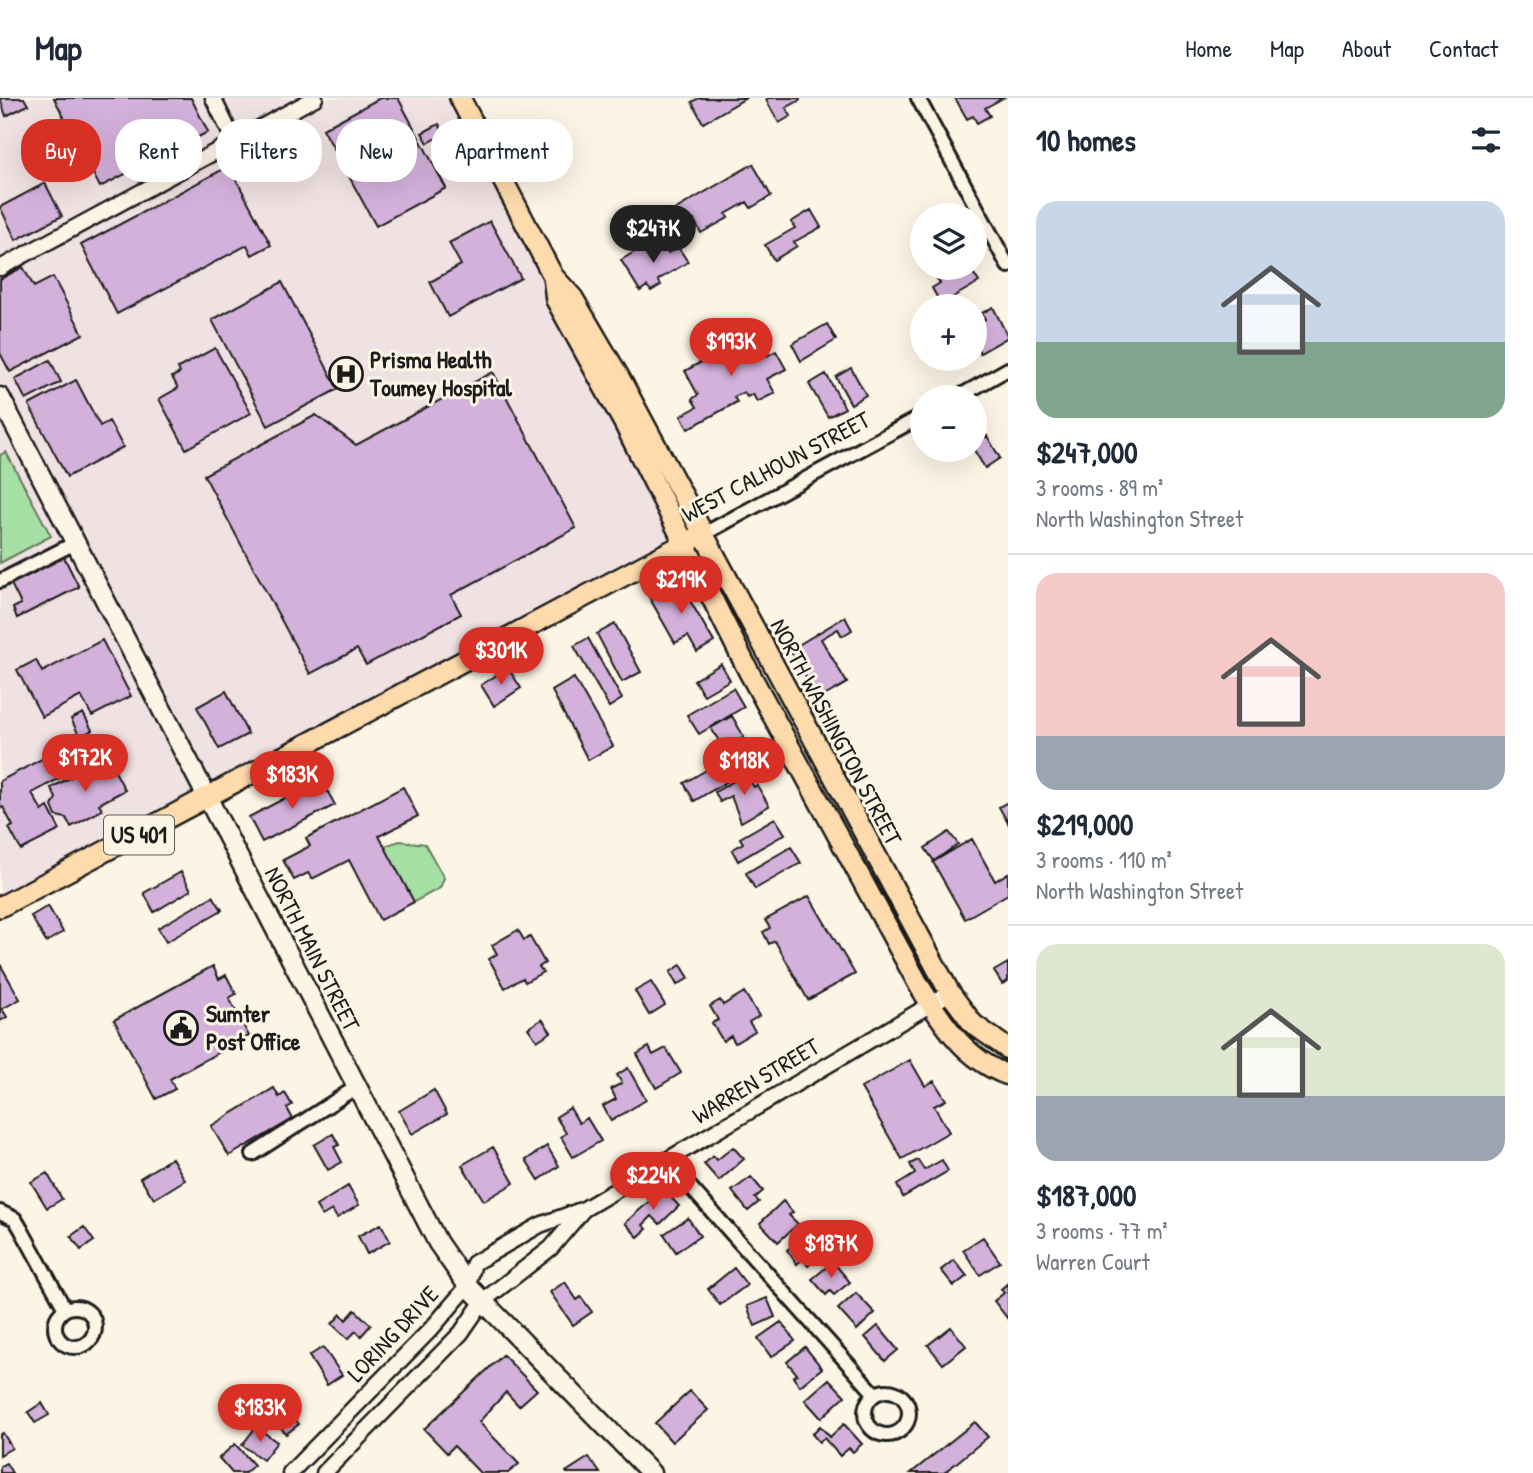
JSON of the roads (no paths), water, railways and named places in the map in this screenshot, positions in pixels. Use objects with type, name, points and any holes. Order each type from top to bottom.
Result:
[{"type":"main road","name":"NORTH WASHINGTON STREET","points":[[460,98],[553,276],[573,298],[618,375],[950,993],[973,1024],[1008,1049]]},
{"type":"main road","name":"NORTH WASHINGTON STREET","points":[[553,276],[556,300],[625,425],[749,672],[930,1004],[963,1047],[1008,1075]]},
{"type":"main road","name":"NORTH MAIN STREET","points":[[0,397],[6,425],[75,543],[355,1088],[438,1243],[468,1286],[651,1473]]},
{"type":"main road","name":"WEST CALHOUN STREET","points":[[208,799],[702,534]]},
{"type":"main road","name":"US 401","points":[[0,907],[208,799]]},
{"type":"street","points":[[212,98],[223,119]]},
{"type":"street","points":[[275,119],[315,98]]},
{"type":"street","points":[[918,98],[1008,265]]},
{"type":"street","points":[[0,268],[216,151]]},
{"type":"street","points":[[979,385],[1008,369]]},
{"type":"street","name":"WEST CALHOUN STREET","points":[[702,534],[910,422]]},
{"type":"street","points":[[0,580],[75,543]]},
{"type":"street","name":"WARREN STREET","points":[[468,1286],[474,1264],[540,1225],[584,1209],[950,993]]},
{"type":"street","points":[[253,1154],[355,1088]]},
{"type":"street","points":[[666,1160],[875,1394]]},
{"type":"street","name":"WARREN STREET","points":[[483,1301],[551,1248],[584,1209]]},
{"type":"street","points":[[0,1212],[15,1219],[65,1309]]},
{"type":"street","name":"LORING DRIVE","points":[[290,1473],[432,1328],[468,1286]]},
{"type":"street","name":"LORING DRIVE","points":[[324,1473],[461,1334],[483,1301]]},
{"type":"place","name":"Prisma Health Toumey Hospital","points":[[346,374]]},
{"type":"place","name":"Sumter Post Office","points":[[181,1028]]}]
